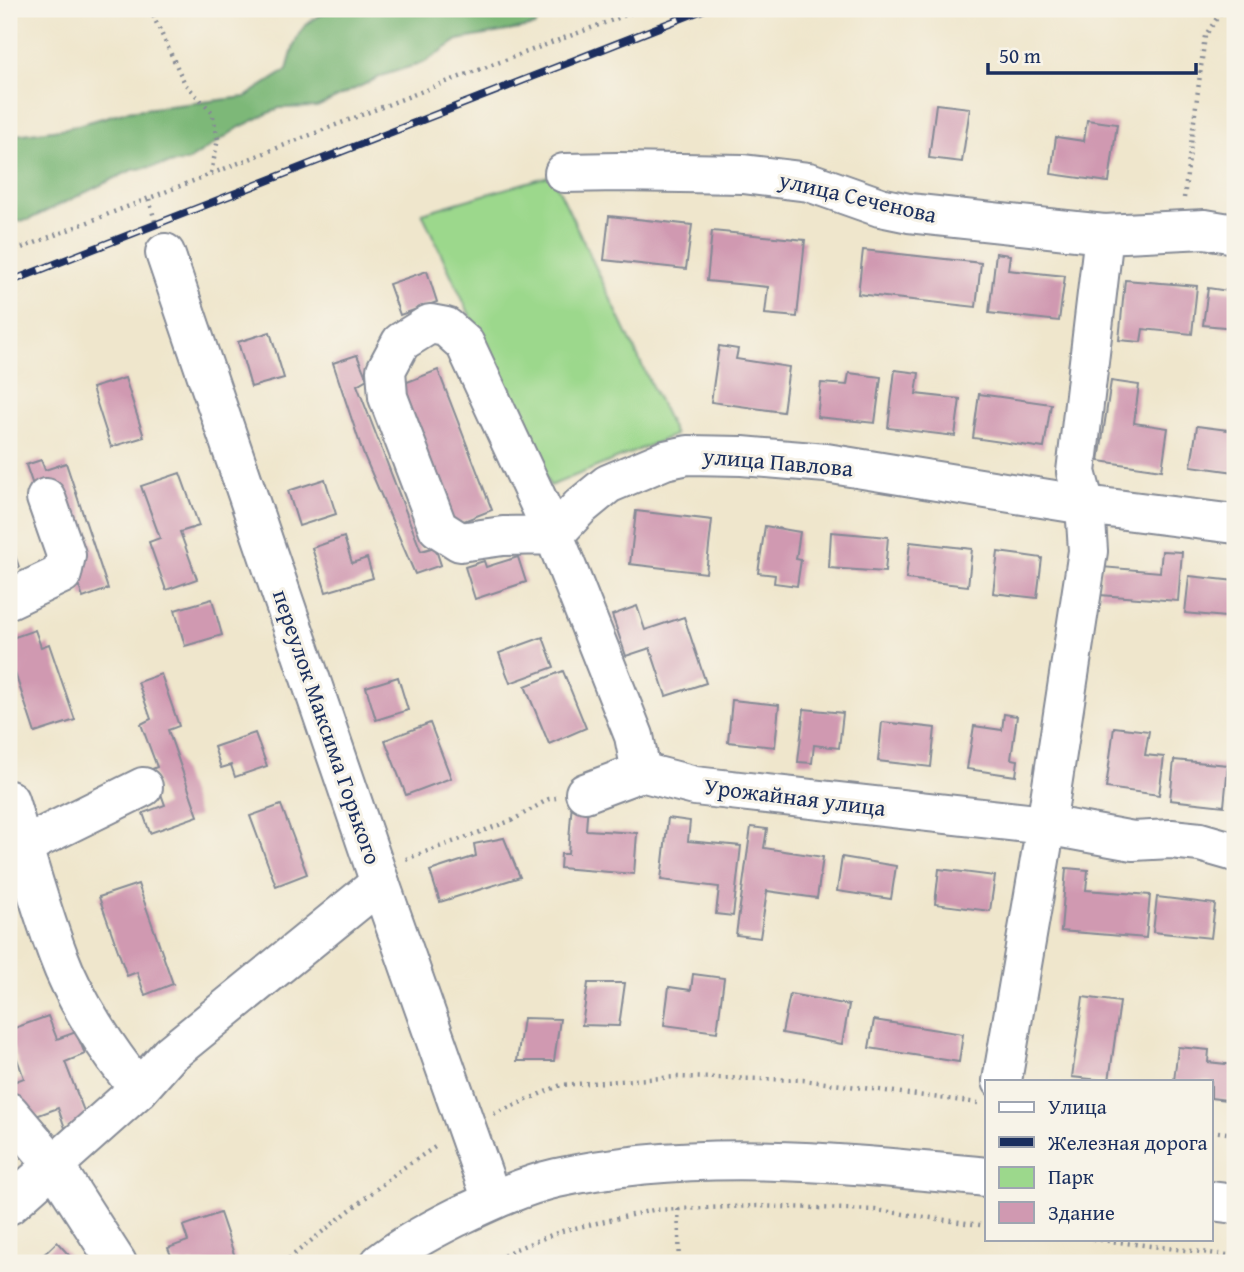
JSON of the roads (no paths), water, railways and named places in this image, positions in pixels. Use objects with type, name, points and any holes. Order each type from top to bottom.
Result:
[{"type":"street","name":"улица Сеченова","points":[[564,173],[743,174],[809,183],[909,214],[1104,234],[1205,229],[1235,234]]},
{"type":"street","points":[[1002,1080],[1046,825],[1088,551],[1085,505],[1076,472],[1104,234]]},
{"type":"street","name":"переулок Максима Горького","points":[[165,253],[380,883],[492,1200]]},
{"type":"street","points":[[554,535],[503,536],[460,542],[438,528],[387,397],[386,370],[401,342],[430,324],[446,327],[465,344],[554,535],[634,736],[642,772],[585,793]]},
{"type":"street","name":"улица Павлова","points":[[554,535],[580,507],[608,484],[665,460],[688,455],[742,456],[826,463],[1085,505],[1235,524]]},
{"type":"street","points":[[9,599],[62,574],[66,555],[47,498]]},
{"type":"street","name":"Урожайная улица","points":[[642,772],[695,786],[1046,825],[1133,841],[1171,839],[1200,842],[1235,852]]},
{"type":"street","points":[[23,846],[142,786]]},
{"type":"street","points":[[9,800],[58,957],[113,1056],[139,1089]]},
{"type":"street","points":[[9,1205],[139,1089],[170,1054],[380,883]]},
{"type":"street","points":[[9,1112],[54,1166],[117,1263]]},
{"type":"street","points":[[380,1263],[436,1227],[492,1200],[555,1179],[628,1167],[724,1159],[808,1160],[985,1175]]},
{"type":"street","points":[[1212,1202],[1235,1204]]},
{"type":"railway","points":[[9,282],[705,9]]}]
